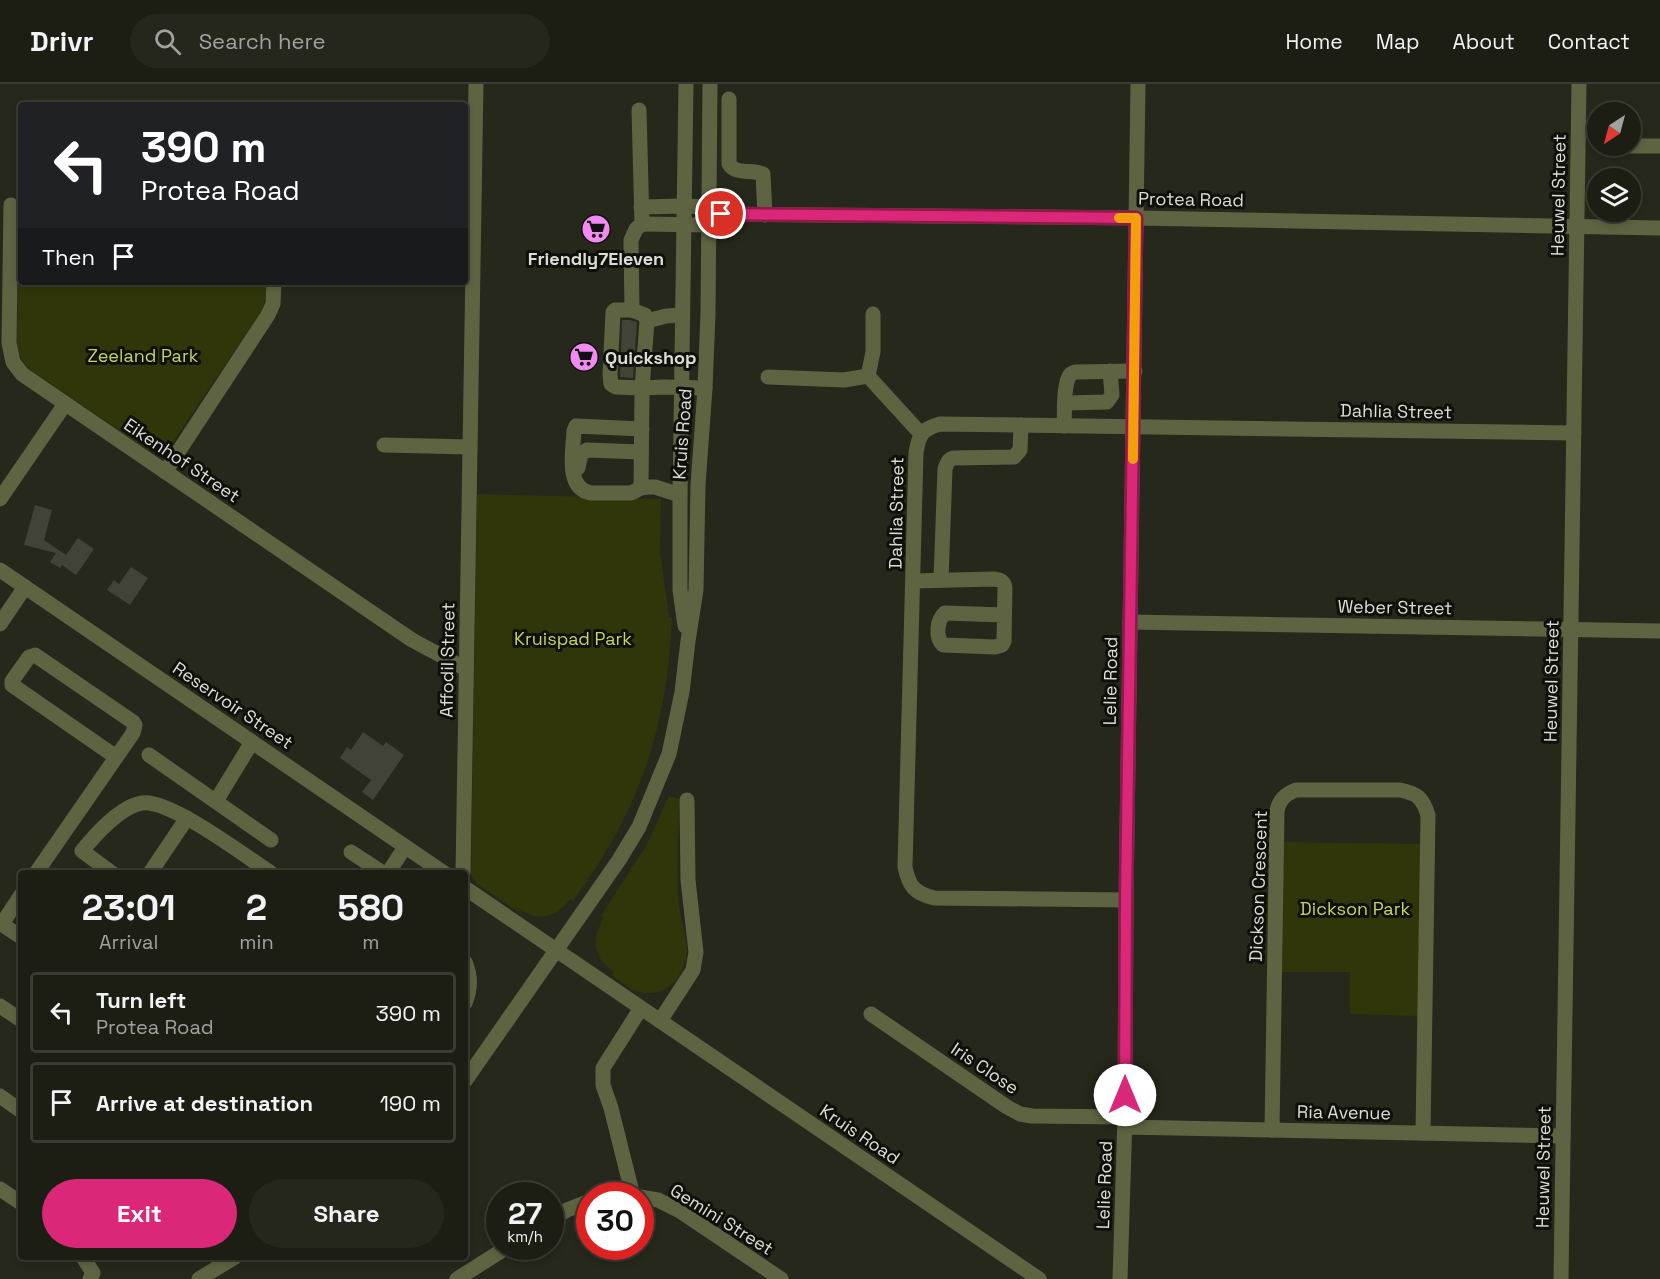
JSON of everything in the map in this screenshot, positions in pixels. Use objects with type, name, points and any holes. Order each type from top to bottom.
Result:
[{"type":"street","name":"Affodil Street","points":[[463,870],[470,447],[470,212],[476,84]]},
{"type":"street","name":"Kruis Road","points":[[686,84],[680,495],[681,590],[688,641]]},
{"type":"street","name":"Kruis Road","points":[[468,1077],[625,851],[639,827],[669,754],[682,692],[696,590],[698,485],[705,388],[709,225],[715,211],[710,84]]},
{"type":"street","name":"Lelie Road","points":[[1120,1279],[1125,1122],[1138,84]]},
{"type":"street","name":"Heuwel Street","points":[[1561,1279],[1579,84]]},
{"type":"street","points":[[729,99],[729,164],[736,170],[763,174],[765,215]]},
{"type":"street","points":[[639,110],[642,224]]},
{"type":"street","points":[[1578,145],[1587,145]]},
{"type":"street","points":[[1641,146],[1660,146]]},
{"type":"street","name":"Eikenhof Street","points":[[11,205],[10,352],[13,362],[22,374],[412,639],[466,669]]},
{"type":"street","name":"Protea Road","points":[[641,207],[684,206],[765,215],[1136,218],[1660,228]]},
{"type":"street","points":[[632,310],[631,240],[636,229],[642,224],[709,225]]},
{"type":"street","points":[[165,472],[268,315],[273,304],[274,285]]},
{"type":"street","points":[[642,429],[578,425],[574,431],[573,472],[576,486],[591,493],[627,494],[634,492],[641,481],[642,429],[642,388],[647,321],[645,315],[632,310],[615,309],[613,312],[611,384],[616,387],[642,388],[705,388]]},
{"type":"street","points":[[868,376],[873,352],[873,314]]},
{"type":"street","points":[[647,321],[682,315]]},
{"type":"street","points":[[1065,403],[1107,402],[1112,395],[1110,371]]},
{"type":"street","points":[[1064,426],[1068,377],[1071,373],[1135,371]]},
{"type":"street","points":[[768,377],[844,380],[868,376]]},
{"type":"street","points":[[868,376],[921,434]]},
{"type":"street","points":[[0,499],[65,404]]},
{"type":"street","name":"Dahlia Street","points":[[1126,900],[934,898],[922,896],[907,880],[905,867],[909,668],[913,616],[916,453],[921,434],[930,427],[940,424],[1574,433]]},
{"type":"street","points":[[941,580],[946,464],[949,459],[953,458],[1014,457],[1020,450],[1021,425]]},
{"type":"street","points":[[384,445],[470,447]]},
{"type":"street","points":[[576,486],[579,458],[584,451],[641,452]]},
{"type":"street","points":[[641,481],[681,473]]},
{"type":"street","points":[[641,481],[680,495]]},
{"type":"street","name":"Reservoir Street","points":[[0,570],[440,870]]},
{"type":"street","points":[[914,581],[1001,580],[1005,588],[1004,615]]},
{"type":"street","points":[[0,624],[25,587]]},
{"type":"street","name":"Weber Street","points":[[1130,622],[1660,631]]},
{"type":"street","points":[[38,870],[133,733],[135,725],[35,655],[29,657],[12,681],[12,686],[116,757]]},
{"type":"street","points":[[216,801],[252,742]]},
{"type":"street","points":[[149,755],[271,840]]},
{"type":"street","name":"Dickson Crescent","points":[[1272,1130],[1278,804],[1288,793],[1296,790],[1400,790],[1411,792],[1419,797],[1428,815],[1423,1133]]},
{"type":"street","points":[[660,1021],[693,970],[695,962],[696,952],[688,880],[687,801]]},
{"type":"street","points":[[82,851],[96,834],[128,808],[141,803],[153,802],[187,818],[266,870]]},
{"type":"street","points":[[152,870],[187,818]]},
{"type":"street","points":[[61,837],[108,870]]},
{"type":"street","points":[[390,870],[405,847]]},
{"type":"street","points":[[351,852],[378,870]]},
{"type":"street","points":[[468,890],[557,951]]},
{"type":"street","points":[[18,900],[1,924],[18,935]]},
{"type":"street","name":"Kruis Road","points":[[557,951],[1039,1279]]},
{"type":"street","points":[[468,971],[468,993]]},
{"type":"street","points":[[0,1006],[18,1018]]},
{"type":"street","points":[[630,1182],[603,1084],[603,1068],[640,1008]]},
{"type":"street","name":"Iris Close","points":[[871,1014],[1020,1114],[1125,1122]]},
{"type":"street","points":[[0,1096],[18,1109]]},
{"type":"street","name":"Ria Avenue","points":[[1125,1122],[1272,1130],[1563,1136]]},
{"type":"street","points":[[0,1189],[18,1201]]},
{"type":"street","name":"Gemini Street","points":[[654,1199],[680,1211],[781,1279]]},
{"type":"street","points":[[85,1260],[93,1273],[90,1279]]},
{"type":"street","points":[[199,1279],[230,1260]]},
{"type":"street","points":[[457,1279],[487,1260]]},
{"type":"green space","name":"Zeeland Park","points":[[18,285],[266,285],[266,297],[262,310],[171,445],[160,449],[147,449],[29,369],[24,363],[17,344]]},
{"type":"green space","name":"Kruispad Park","points":[[477,494],[661,499],[660,551],[669,617],[672,618],[664,697],[656,733],[645,768],[616,835],[573,901],[570,899],[562,908],[548,916],[517,911],[478,884],[471,874]]},
{"type":"green space","points":[[669,796],[679,799],[678,892],[687,944],[686,959],[679,976],[666,988],[658,992],[639,992],[612,975],[614,972],[602,961],[596,948],[597,933],[604,918],[601,916],[646,846]]},
{"type":"green space","name":"Dickson Park","points":[[1283,842],[1421,844],[1419,1016],[1350,1014],[1350,972],[1281,972]]},
{"type":"building","points":[[622,320],[637,322],[633,378],[620,377]]},
{"type":"building","points":[[35,505],[52,510],[44,540],[66,555],[78,538],[94,549],[76,575],[62,565],[60,568],[50,562],[56,553],[24,545]]},
{"type":"building","points":[[131,567],[148,578],[130,605],[107,590],[114,580],[119,584]]},
{"type":"building","points":[[363,732],[383,746],[386,742],[404,755],[373,800],[362,792],[371,780],[340,758],[347,747],[351,750]]},
{"type":"slow traffic","points":[[1119,218],[1136,218],[1133,459]]},
{"type":"place","name":"Friendly7Eleven","points":[[596,229]]},
{"type":"place","name":"Quickshop","points":[[584,357]]},
{"type":"route","points":[[721,214],[1136,218],[1125,1095]]}]
